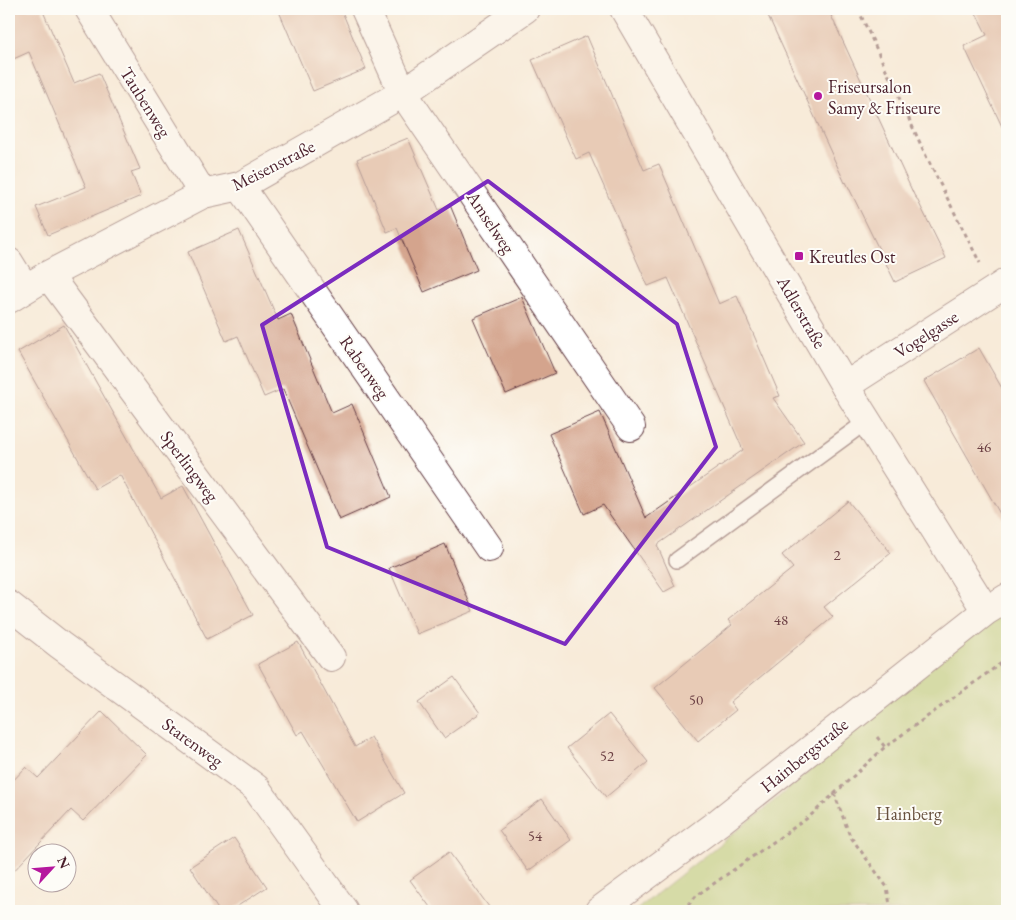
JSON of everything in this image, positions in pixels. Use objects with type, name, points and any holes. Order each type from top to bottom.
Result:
[{"type":"street","name":"Taubenweg","points":[[89,9],[203,194]]},
{"type":"street","name":"Amselweg","points":[[365,9],[402,93],[631,427]]},
{"type":"street","name":"Meisenstraße","points":[[27,288],[203,194],[240,186],[402,93],[525,9]]},
{"type":"street","name":"Adlerstraße","points":[[624,9],[845,386],[867,421],[996,604]]},
{"type":"street","name":"Rabenweg","points":[[240,186],[490,548]]},
{"type":"street","name":"Sperlingweg","points":[[9,262],[27,288],[331,657]]},
{"type":"street","name":"Vogelgasse","points":[[845,386],[1000,286]]},
{"type":"street","name":"Hainbergstraße","points":[[599,911],[720,822],[996,604]]},
{"type":"street","name":"Starenweg","points":[[9,605],[256,788],[344,911]]},
{"type":"lane","points":[[677,560],[867,421]]},
{"type":"path","points":[[858,9],[927,158],[1000,286]]},
{"type":"path","points":[[683,911],[696,896],[809,817],[885,747],[1007,659]]},
{"type":"path","points":[[834,793],[850,836],[887,886],[891,911]]},
{"type":"highlighted area","points":[[488,181],[677,324],[716,447],[565,644],[327,547],[262,325]]},
{"type":"green space","name":"Hainberg","points":[[1007,609],[1007,911],[635,911],[775,800],[935,662]]},
{"type":"building","points":[[9,9],[42,9],[74,83],[99,73],[140,169],[131,172],[141,196],[48,235],[36,207],[86,187],[29,52],[9,61]]},
{"type":"building","points":[[278,9],[341,9],[366,69],[313,91]]},
{"type":"building","points":[[765,9],[828,9],[915,197],[946,258],[895,282],[845,183]]},
{"type":"building","points":[[974,9],[1007,9],[1007,137],[964,46],[987,35]]},
{"type":"building","points":[[587,36],[644,170],[659,164],[719,304],[737,296],[780,396],[773,398],[804,442],[657,545],[675,586],[664,592],[603,505],[584,514],[549,434],[600,412],[646,518],[743,450],[668,278],[648,286],[589,153],[576,159],[532,60]]},
{"type":"building","points":[[408,138],[439,210],[450,205],[477,270],[424,292],[397,228],[387,232],[357,159]]},
{"type":"building","points":[[239,230],[278,320],[291,314],[332,413],[352,404],[391,497],[339,520],[283,389],[264,397],[238,336],[226,341],[188,252]]},
{"type":"building","points":[[522,297],[555,373],[506,394],[473,318]]},
{"type":"building","points":[[64,325],[161,498],[183,486],[253,615],[207,639],[120,475],[95,489],[18,352]]},
{"type":"building","points":[[979,348],[1007,397],[1007,526],[924,381]]},
{"type":"building","points":[[848,501],[891,553],[824,607],[833,617],[730,702],[736,710],[698,741],[655,688],[732,625],[728,620],[793,568],[782,555]]},
{"type":"building","points":[[445,544],[473,611],[417,634],[389,568]]},
{"type":"building","points":[[298,642],[355,747],[371,737],[404,793],[357,822],[303,731],[297,735],[258,664]]},
{"type":"building","points":[[454,677],[480,713],[444,738],[419,702]]},
{"type":"building","points":[[102,711],[147,755],[83,821],[71,810],[41,842],[28,842],[28,856],[9,876],[9,785],[26,767],[38,778]]},
{"type":"building","points":[[609,714],[648,762],[606,797],[567,748]]},
{"type":"building","points":[[542,799],[571,840],[528,871],[499,830]]},
{"type":"building","points":[[234,838],[267,887],[230,911],[219,911],[190,867]]},
{"type":"building","points":[[449,852],[492,911],[433,911],[410,880]]},
{"type":"place","name":"Friseursalon Samy & Friseure","points":[[818,96]]},
{"type":"place","name":"Kreutles Ost","points":[[799,256]]}]
